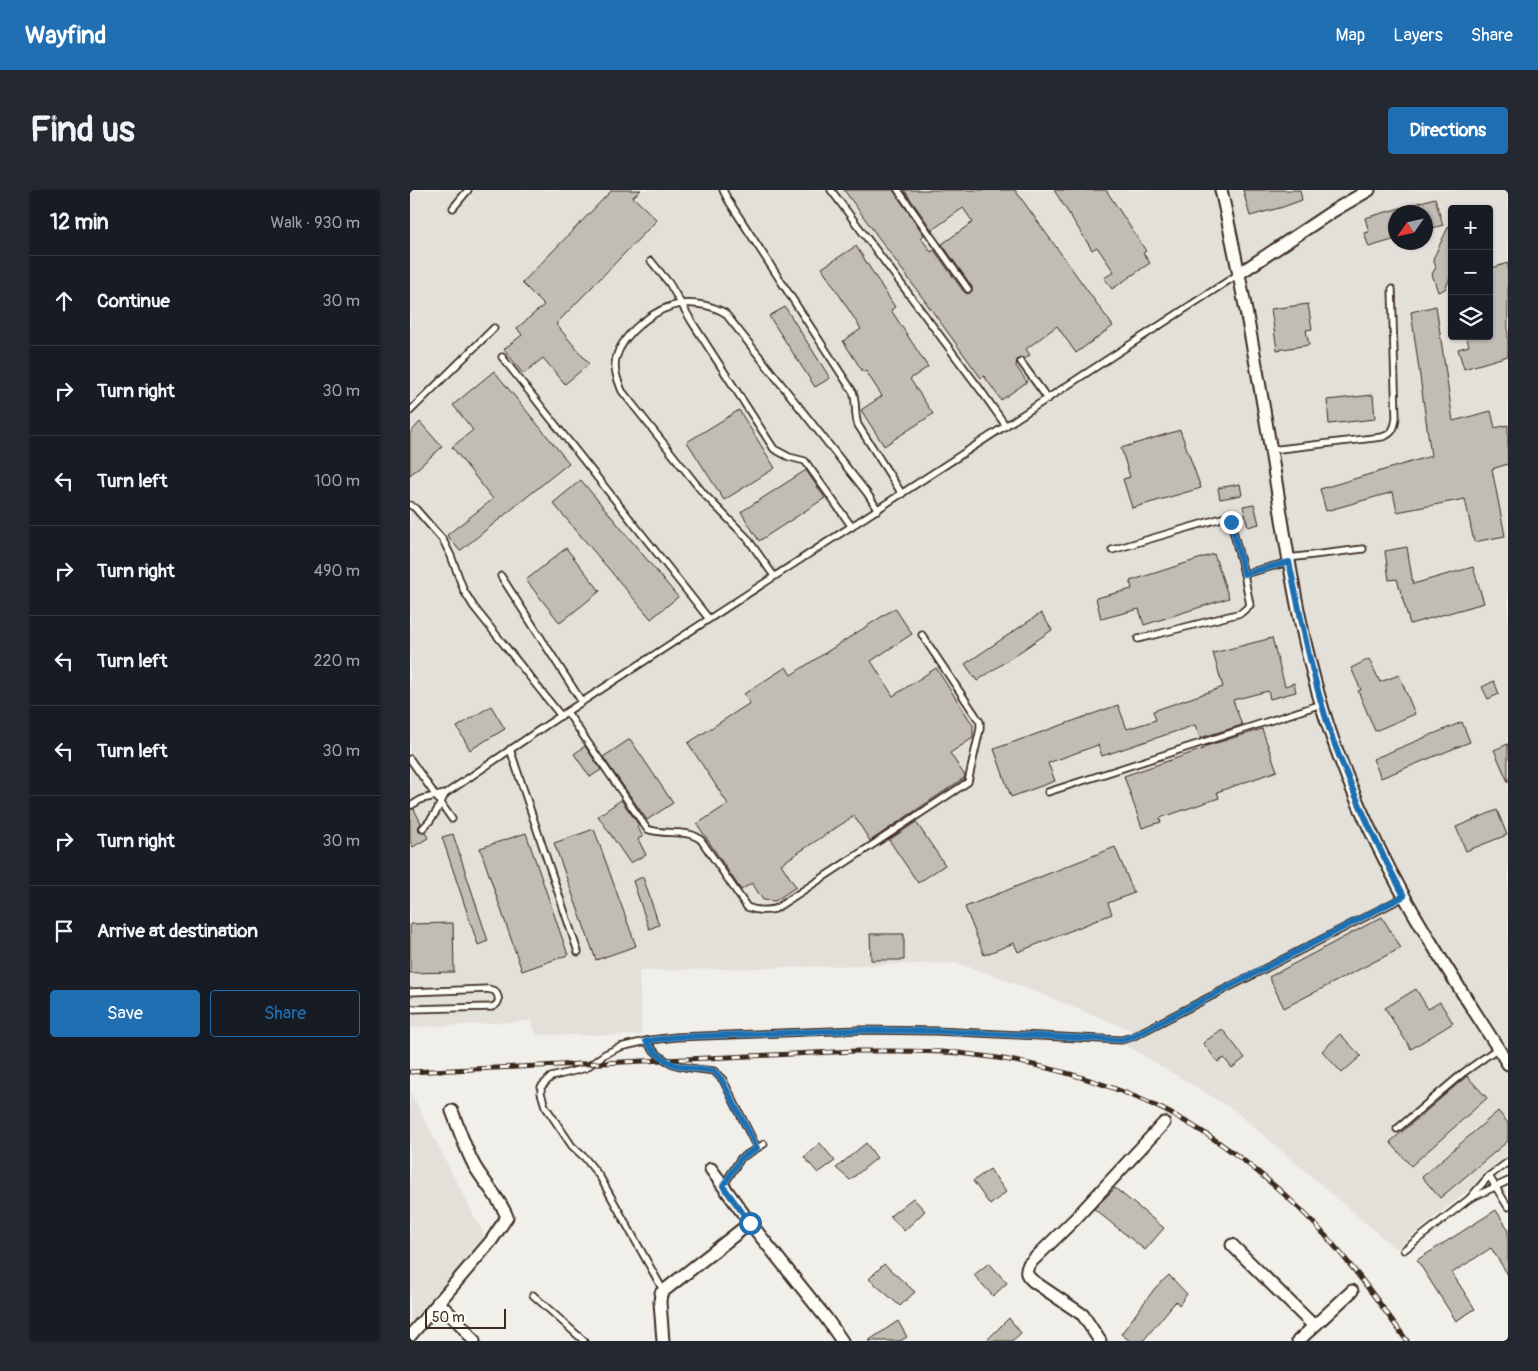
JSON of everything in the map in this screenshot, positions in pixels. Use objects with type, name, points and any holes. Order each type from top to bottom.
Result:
[{"type":"street","points":[[1221,190],[1240,274],[1288,560],[1310,657],[1333,739],[1387,864],[1404,896],[1425,934],[1508,1064]]},
{"type":"street","points":[[1240,274],[1333,211],[1369,190]]},
{"type":"street","points":[[410,1336],[490,1241],[507,1217],[474,1165],[452,1111]]},
{"type":"street","points":[[1100,1341],[1083,1315],[1033,1281],[1027,1275],[1026,1270],[1029,1264],[1075,1219],[1164,1123]]},
{"type":"street","points":[[711,1170],[842,1341]]},
{"type":"street","points":[[664,1341],[660,1302],[661,1293],[750,1223]]},
{"type":"street","points":[[1232,1245],[1314,1326]]},
{"type":"street","points":[[1298,1341],[1352,1291]]},
{"type":"street","points":[[438,1302],[474,1341]]},
{"type":"lane","points":[[453,208],[468,190]]},
{"type":"lane","points":[[723,190],[853,392],[855,398],[855,418],[858,425],[902,494]]},
{"type":"lane","points":[[831,190],[977,384],[1006,426]]},
{"type":"lane","points":[[898,190],[968,288]]},
{"type":"lane","points":[[651,261],[669,282],[697,330],[774,449],[789,457],[805,461],[852,527]]},
{"type":"lane","points":[[412,805],[422,800],[445,794],[510,749],[774,576],[1240,274]]},
{"type":"lane","points":[[1271,450],[1382,437],[1390,434],[1396,417],[1392,289]]},
{"type":"lane","points":[[774,576],[747,538],[704,494],[622,391],[617,381],[616,358],[624,343],[647,318],[662,310],[681,304],[708,306],[725,313],[867,493],[878,510]]},
{"type":"lane","points":[[410,411],[494,328]]},
{"type":"lane","points":[[502,357],[709,619]]},
{"type":"lane","points":[[1021,362],[1048,399]]},
{"type":"lane","points":[[410,506],[415,508],[443,540],[464,591],[474,607],[561,716]]},
{"type":"lane","points":[[1112,550],[1225,517],[1231,522],[1250,605],[1241,613],[1138,639]]},
{"type":"lane","points":[[1244,574],[1288,560],[1363,549]]},
{"type":"lane","points":[[501,576],[582,702]]},
{"type":"lane","points":[[567,712],[647,829],[658,833],[696,836],[702,840],[747,907],[753,910],[768,911],[775,909],[968,782],[980,722],[922,635]]},
{"type":"lane","points":[[1048,792],[1322,704]]},
{"type":"lane","points":[[510,749],[578,952]]},
{"type":"lane","points":[[410,759],[452,819]]},
{"type":"lane","points":[[423,828],[432,820],[445,794]]},
{"type":"lane","points":[[664,1290],[600,1177],[585,1158],[572,1146],[545,1106],[541,1087],[551,1077],[586,1068],[620,1047],[676,1037],[859,1030],[936,1031],[1121,1040],[1132,1037],[1404,896]]},
{"type":"lane","points":[[410,992],[488,989],[495,991],[499,1002],[492,1007],[410,1010]]},
{"type":"lane","points":[[646,1041],[654,1052],[681,1068],[714,1071],[722,1080],[757,1148]]},
{"type":"lane","points":[[1397,1129],[1463,1073],[1498,1048]]},
{"type":"lane","points":[[723,1186],[741,1158],[764,1144]]},
{"type":"lane","points":[[1404,1250],[1469,1199],[1489,1176],[1508,1162]]},
{"type":"lane","points":[[1489,1176],[1508,1207]]},
{"type":"lane","points":[[1469,1199],[1508,1181]]},
{"type":"lane","points":[[533,1296],[584,1341]]},
{"type":"shaded area","points":[[410,190],[1508,190],[1508,1158],[1396,1249],[1234,1110],[1124,1044],[1131,1030],[985,972],[956,963],[639,971],[642,1035],[536,1035],[531,1021],[410,1028]]},
{"type":"shaded area","points":[[410,1091],[485,1237],[410,1329]]},
{"type":"building","points":[[612,190],[641,190],[633,197],[657,220],[556,324],[589,364],[565,384],[543,358],[523,374],[504,349],[522,335],[517,328],[544,305],[522,283]]},
{"type":"building","points":[[844,190],[893,190],[924,235],[921,238],[931,252],[934,250],[964,292],[968,294],[972,291],[972,287],[942,244],[973,222],[963,208],[932,230],[904,190],[1015,190],[1113,326],[1076,353],[1057,326],[1026,349],[1030,355],[1025,359],[1021,357],[1017,360],[1016,366],[1027,382],[1001,400],[984,376],[981,378]]},
{"type":"building","points":[[1054,190],[1106,190],[1146,251],[1143,253],[1150,263],[1112,289],[1104,278],[1114,272],[1097,247],[1092,250]]},
{"type":"building","points":[[1243,190],[1300,190],[1302,200],[1250,216]]},
{"type":"building","points":[[1435,198],[1443,225],[1433,228],[1433,205],[1410,205]]},
{"type":"building","points":[[1388,211],[1388,241],[1369,247],[1364,233],[1369,232],[1365,218]]},
{"type":"building","points":[[1448,227],[1448,283],[1445,289],[1438,292],[1432,274],[1436,267],[1433,259]]},
{"type":"building","points":[[856,246],[895,307],[891,310],[928,367],[910,379],[933,414],[884,446],[861,410],[882,396],[866,371],[863,372],[843,341],[861,329],[822,268]]},
{"type":"building","points":[[1508,263],[1508,356],[1464,369],[1458,349],[1469,346],[1467,340],[1493,340],[1493,268]]},
{"type":"building","points":[[1308,304],[1312,329],[1306,330],[1309,345],[1277,350],[1271,309]]},
{"type":"building","points":[[1436,306],[1453,421],[1491,411],[1495,428],[1508,425],[1508,464],[1492,469],[1505,536],[1474,542],[1465,499],[1397,512],[1393,492],[1326,511],[1320,489],[1431,456],[1411,312]]},
{"type":"building","points":[[785,307],[830,378],[815,387],[769,316]]},
{"type":"building","points":[[494,371],[569,463],[460,551],[447,535],[493,499],[452,447],[473,430],[453,405]]},
{"type":"building","points":[[1373,395],[1375,419],[1329,424],[1327,400]]},
{"type":"building","points":[[739,410],[775,468],[724,500],[687,442]]},
{"type":"building","points":[[420,422],[442,447],[410,475],[410,433]]},
{"type":"building","points":[[1180,430],[1201,488],[1132,508],[1123,479],[1130,477],[1121,448]]},
{"type":"building","points":[[806,470],[825,498],[759,541],[741,512]]},
{"type":"building","points":[[581,480],[678,597],[651,619],[553,503]]},
{"type":"building","points":[[1240,484],[1242,495],[1220,499],[1218,488]]},
{"type":"building","points":[[1254,504],[1259,524],[1248,527],[1243,506]]},
{"type":"building","points":[[1407,547],[1413,584],[1473,567],[1484,603],[1410,624],[1397,579],[1389,580],[1385,551]]},
{"type":"building","points":[[566,548],[600,591],[560,623],[526,580]]},
{"type":"building","points":[[1214,554],[1229,598],[1144,625],[1139,609],[1101,619],[1096,598],[1132,589],[1130,581]]},
{"type":"building","points":[[895,608],[912,634],[871,661],[893,696],[936,668],[973,725],[973,738],[950,753],[965,776],[964,778],[870,841],[854,816],[781,864],[796,887],[775,901],[763,900],[752,883],[741,890],[697,824],[728,804],[688,743],[750,703],[744,694],[786,667],[791,675]]},
{"type":"building","points":[[1041,613],[1052,630],[977,681],[965,664]]},
{"type":"building","points":[[1272,638],[1285,686],[1294,683],[1296,692],[1270,699],[1268,691],[1233,700],[1242,725],[1200,738],[1195,725],[1102,756],[1098,745],[1048,763],[1055,781],[1011,797],[994,749],[1118,705],[1127,729],[1156,720],[1153,711],[1223,687],[1213,653]]},
{"type":"building","points":[[1369,659],[1380,682],[1399,675],[1415,714],[1375,731],[1358,691],[1361,690],[1351,668]]},
{"type":"building","points":[[1494,681],[1499,694],[1488,699],[1482,687]]},
{"type":"building","points":[[491,706],[505,729],[470,750],[457,727]]},
{"type":"building","points":[[1462,722],[1470,742],[1381,778],[1373,759]]},
{"type":"building","points":[[1262,729],[1277,771],[1217,792],[1219,798],[1160,818],[1161,822],[1142,828],[1124,776],[1203,749],[1203,747]]},
{"type":"building","points":[[630,739],[673,803],[647,820],[603,757]]},
{"type":"building","points":[[1508,744],[1508,782],[1494,750]]},
{"type":"building","points":[[585,746],[601,770],[590,777],[574,754]]},
{"type":"building","points":[[621,800],[639,825],[637,827],[643,836],[638,839],[646,855],[630,863],[598,816]]},
{"type":"building","points":[[410,809],[414,809],[421,823],[418,827],[419,831],[425,832],[428,838],[413,847],[410,841]]},
{"type":"building","points":[[1497,810],[1507,835],[1466,851],[1456,827]]},
{"type":"building","points":[[916,822],[945,865],[918,883],[889,840]]},
{"type":"building","points":[[594,829],[636,946],[596,960],[554,843]]},
{"type":"building","points":[[526,833],[568,955],[522,971],[480,848]]},
{"type":"building","points":[[453,834],[488,941],[478,945],[442,837]]},
{"type":"building","points":[[1115,847],[1134,893],[1108,903],[1112,914],[1018,952],[1014,943],[984,955],[965,907]]},
{"type":"building","points":[[643,877],[659,925],[649,929],[633,881]]},
{"type":"building","points":[[1382,917],[1401,948],[1284,1008],[1269,977]]},
{"type":"building","points":[[453,923],[454,972],[410,973],[410,924]]},
{"type":"building","points":[[870,934],[904,934],[904,960],[871,960]]},
{"type":"building","points":[[1416,989],[1428,1009],[1440,1002],[1453,1023],[1411,1049],[1385,1008]]},
{"type":"building","points":[[1222,1029],[1245,1058],[1232,1068],[1224,1058],[1218,1062],[1203,1043]]},
{"type":"building","points":[[1340,1034],[1361,1056],[1342,1073],[1322,1051]]},
{"type":"building","points":[[1467,1076],[1487,1098],[1411,1166],[1390,1142]]},
{"type":"building","points":[[1498,1111],[1508,1123],[1508,1141],[1440,1198],[1422,1177]]},
{"type":"building","points":[[820,1143],[835,1161],[818,1173],[804,1157]]},
{"type":"building","points":[[866,1143],[877,1158],[850,1180],[836,1168]]},
{"type":"building","points":[[990,1169],[1006,1192],[990,1205],[973,1181]]},
{"type":"building","points":[[1115,1188],[1164,1228],[1145,1250],[1094,1209]]},
{"type":"building","points":[[913,1198],[925,1211],[904,1231],[890,1216]]},
{"type":"building","points":[[1496,1210],[1508,1229],[1508,1275],[1491,1248],[1452,1273],[1475,1309],[1456,1321],[1417,1260]]},
{"type":"building","points":[[989,1263],[1007,1283],[993,1296],[974,1275]]},
{"type":"building","points":[[884,1264],[915,1292],[900,1306],[869,1279]]},
{"type":"building","points":[[1169,1275],[1187,1294],[1179,1305],[1176,1301],[1143,1341],[1130,1341],[1121,1334],[1155,1288]]},
{"type":"building","points":[[1009,1318],[1021,1333],[1012,1341],[986,1341]]},
{"type":"building","points":[[898,1321],[907,1337],[900,1341],[868,1341]]},
{"type":"railway","points":[[410,1072],[856,1051],[946,1052],[1011,1060],[1063,1072],[1113,1088],[1162,1109],[1199,1129],[1252,1167],[1315,1224],[1369,1289],[1407,1341]]},
{"type":"route","points":[[750,1223],[723,1186],[741,1158],[757,1148],[722,1080],[714,1071],[681,1068],[667,1061],[654,1052],[646,1041],[676,1037],[859,1030],[936,1031],[1121,1040],[1132,1037],[1404,896],[1368,823],[1333,739],[1310,657],[1289,562],[1244,574],[1231,522]]}]
